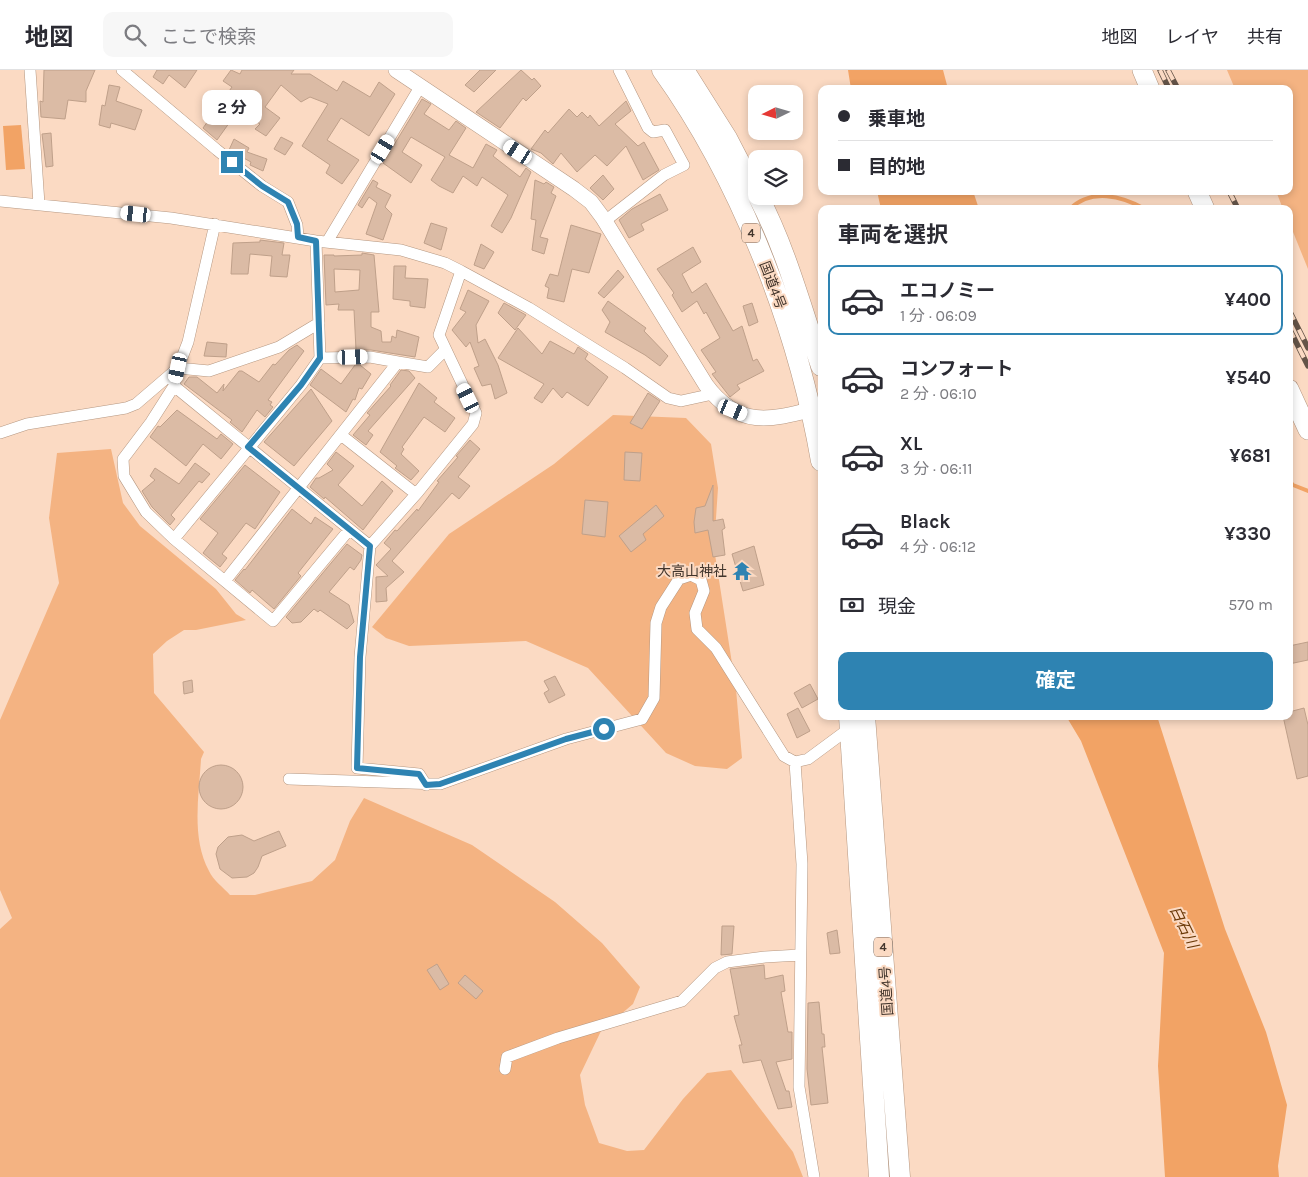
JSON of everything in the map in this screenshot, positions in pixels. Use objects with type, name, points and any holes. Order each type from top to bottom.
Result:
[{"type":"highway","name":"国道4号","points":[[662,70],[698,125],[721,168],[761,254],[816,408],[818,429]]},
{"type":"highway","name":"国道4号","points":[[684,70],[727,138],[748,178]]},
{"type":"highway","name":"国道4号","points":[[762,205],[796,290],[818,357]]},
{"type":"highway","name":"国道4号","points":[[855,720],[879,1177]]},
{"type":"highway","name":"国道4号","points":[[855,720],[900,1177]]},
{"type":"main road","points":[[1142,70],[1148,85]]},
{"type":"main road","points":[[1293,397],[1308,430]]},
{"type":"street","points":[[30,70],[39,204]]},
{"type":"street","points":[[122,70],[262,186],[288,202],[297,224],[298,237]]},
{"type":"street","points":[[396,70],[591,202],[605,221],[713,394],[733,410],[752,418],[776,418],[816,408]]},
{"type":"street","points":[[605,221],[664,175],[684,165],[665,130],[654,132],[648,128],[619,70]]},
{"type":"street","points":[[174,539],[301,385],[320,358],[319,322],[322,242],[420,87]]},
{"type":"street","points":[[0,201],[215,224],[322,242],[401,250],[445,263],[529,308],[668,398],[681,401],[713,394]]},
{"type":"street","points":[[215,224],[188,342],[178,368],[174,386],[123,459],[124,476],[146,512],[174,539],[273,621],[349,530]]},
{"type":"street","points":[[426,785],[419,774],[357,768],[360,657],[370,546],[416,494],[473,424],[476,413],[439,335],[461,271]]},
{"type":"street","points":[[0,433],[27,424],[126,408],[136,404],[178,368],[209,371],[279,347],[319,322]]},
{"type":"street","points":[[320,358],[370,357],[428,367],[445,350]]},
{"type":"street","points":[[225,581],[398,362]]},
{"type":"street","points":[[174,386],[370,546]]},
{"type":"street","points":[[341,435],[416,494]]},
{"type":"street","points":[[288,779],[440,784],[566,739],[642,719],[654,698],[656,624],[661,607],[679,579],[691,575],[701,580],[704,591],[695,613],[697,629],[716,648],[784,756],[796,762],[808,759],[855,720]]},
{"type":"street","points":[[796,762],[802,864],[799,1087],[814,1177]]},
{"type":"street","points":[[505,1069],[507,1056],[558,1038],[682,1000],[715,968],[727,962],[800,955]]},
{"type":"shaded area","points":[[1227,70],[1308,70],[1308,269],[1293,232],[1293,205],[1281,205],[1278,195],[1293,195],[1293,85],[1233,85]]},
{"type":"shaded area","points":[[613,415],[686,418],[711,444],[718,488],[714,548],[736,689],[742,758],[727,769],[695,766],[666,753],[588,668],[526,641],[409,646],[386,638],[372,627],[449,534],[554,464]]},
{"type":"shaded area","points":[[111,449],[123,503],[140,526],[216,589],[236,614],[246,620],[196,630],[184,630],[167,641],[153,654],[154,693],[204,752],[201,759],[198,802],[200,845],[203,858],[211,874],[230,895],[255,895],[312,881],[335,860],[350,821],[364,798],[472,845],[555,902],[602,943],[640,987],[633,1004],[601,1031],[580,1075],[585,1105],[599,1143],[627,1151],[644,1150],[683,1099],[707,1073],[731,1070],[793,1152],[803,1177],[0,1177],[0,929],[12,918],[0,890],[0,720],[59,583],[49,518],[57,453]]},
{"type":"water","points":[[848,70],[943,70],[947,85],[850,85]]},
{"type":"water","points":[[21,125],[25,169],[6,170],[3,126]]},
{"type":"water","points":[[878,195],[974,195],[978,205],[880,205]]},
{"type":"water","name":"白石川","points":[[1068,720],[1158,720],[1225,929],[1266,1032],[1287,1105],[1278,1166],[1279,1177],[1165,1177],[1158,1066],[1164,953],[1081,741]]},
{"type":"building","points":[[44,70],[95,70],[86,91],[86,102],[68,100],[65,119],[41,117],[40,101],[43,102]]},
{"type":"building","points":[[157,70],[197,70],[185,88],[169,75],[163,84],[153,77]]},
{"type":"building","points":[[231,70],[240,74],[242,70],[294,70],[291,74],[310,74],[337,91],[343,81],[370,97],[379,82],[395,94],[369,136],[341,118],[327,140],[359,160],[342,184],[326,173],[330,165],[302,146],[328,104],[310,97],[301,102],[281,85],[265,107],[280,118],[266,136],[255,129],[260,124],[245,114],[251,100],[247,98],[217,140],[203,128],[232,87],[223,81]]},
{"type":"building","points":[[480,70],[496,70],[474,92],[465,85]]},
{"type":"building","points":[[521,70],[532,80],[534,78],[541,86],[526,101],[523,98],[500,128],[476,112]]},
{"type":"building","points":[[109,85],[120,87],[116,101],[142,110],[135,130],[111,123],[110,128],[99,125],[102,105],[105,106]]},
{"type":"building","points":[[422,99],[431,104],[424,114],[449,130],[456,121],[466,128],[449,155],[473,168],[486,144],[497,150],[493,156],[520,177],[526,168],[531,172],[511,218],[502,233],[491,226],[508,195],[482,177],[477,186],[463,176],[453,193],[439,186],[431,180],[445,157],[411,137],[402,152],[422,165],[411,183],[383,163]]},
{"type":"building","points":[[626,101],[631,111],[615,124],[638,146],[644,142],[659,170],[643,180],[626,146],[607,166],[595,155],[577,172],[561,153],[553,164],[541,153],[531,149],[545,130],[548,133],[569,109],[577,117],[582,112],[588,118],[590,115],[599,126]]},
{"type":"building","points":[[51,133],[53,166],[46,167],[42,134]]},
{"type":"building","points":[[281,137],[293,143],[285,155],[274,149]]},
{"type":"building","points":[[234,139],[249,148],[247,152],[267,159],[263,171],[250,165],[251,162],[229,150]]},
{"type":"building","points":[[603,175],[614,189],[603,200],[590,188]]},
{"type":"building","points":[[373,180],[378,183],[376,187],[391,195],[385,207],[392,214],[383,240],[366,234],[377,203],[369,197],[362,208],[358,205]]},
{"type":"building","points":[[535,180],[544,184],[546,182],[554,187],[551,193],[556,196],[540,237],[548,239],[544,254],[532,250],[536,220],[531,219]]},
{"type":"building","points":[[660,194],[668,210],[641,224],[644,230],[629,238],[619,220],[632,209]]},
{"type":"building","points":[[431,223],[447,228],[441,250],[424,243]]},
{"type":"building","points":[[571,225],[601,234],[589,273],[572,269],[564,302],[547,298],[549,288],[545,286],[550,274],[558,276]]},
{"type":"building","points":[[260,240],[284,243],[282,255],[290,255],[287,277],[270,276],[272,256],[250,254],[248,274],[231,274],[233,243],[260,242]]},
{"type":"building","points":[[481,244],[494,252],[484,269],[474,265]]},
{"type":"building","points":[[693,247],[701,262],[682,274],[692,293],[706,283],[733,331],[742,326],[753,361],[757,359],[764,371],[737,385],[740,389],[730,397],[712,374],[716,372],[701,350],[720,338],[706,312],[704,314],[697,301],[682,312],[672,295],[674,293],[657,269]]},
{"type":"building","points":[[362,253],[374,255],[379,312],[371,312],[371,327],[381,331],[382,342],[391,342],[392,336],[396,338],[397,330],[419,337],[415,357],[371,350],[356,350],[354,310],[338,310],[339,304],[326,305],[324,255],[362,255]],"holes":[[[334,269],[360,270],[359,290],[335,292]]]},
{"type":"building","points":[[394,266],[406,266],[405,278],[428,279],[425,308],[410,306],[410,301],[393,299]]},
{"type":"building","points":[[618,270],[624,277],[604,298],[598,293]]},
{"type":"building","points":[[468,290],[489,301],[476,325],[478,343],[485,339],[498,365],[507,393],[495,399],[491,384],[482,386],[474,368],[479,366],[470,342],[466,347],[452,330],[466,312],[460,309]]},
{"type":"building","points":[[608,301],[646,328],[644,331],[668,356],[660,366],[605,332],[610,322],[602,310]]},
{"type":"building","points":[[504,303],[526,315],[515,330],[498,313]]},
{"type":"building","points":[[752,303],[758,322],[749,326],[743,306]]},
{"type":"building","points":[[518,328],[542,354],[550,341],[574,354],[578,347],[588,354],[585,359],[608,377],[588,406],[567,392],[562,398],[553,388],[542,403],[534,398],[544,384],[498,358]]},
{"type":"building","points":[[207,342],[227,344],[226,357],[204,356]]},
{"type":"building","points":[[297,345],[304,351],[268,400],[272,402],[270,405],[273,407],[265,417],[257,410],[242,432],[230,422],[232,420],[184,384],[189,377],[197,377],[217,393],[224,384],[223,391],[239,371],[259,382],[273,364],[275,365],[289,350]]},
{"type":"building","points":[[355,365],[360,365],[371,374],[362,389],[359,388],[355,400],[353,399],[346,412],[310,385],[321,369],[341,384]]},
{"type":"building","points":[[401,370],[409,371],[415,378],[368,431],[373,435],[366,445],[353,435],[370,415],[367,413],[391,386]]},
{"type":"building","points":[[419,383],[437,398],[434,402],[455,418],[445,432],[424,417],[402,447],[404,449],[401,454],[419,471],[411,480],[395,468],[397,466],[380,452]]},
{"type":"building","points":[[311,389],[332,421],[294,466],[264,442]]},
{"type":"building","points":[[648,393],[660,401],[642,429],[630,423]]},
{"type":"building","points":[[177,410],[217,439],[221,434],[233,444],[221,459],[203,444],[186,466],[150,437],[158,426],[160,427]]},
{"type":"building","points":[[470,440],[480,449],[458,477],[470,486],[459,499],[452,493],[392,561],[404,572],[386,588],[387,601],[376,602],[376,577],[388,576],[376,565],[391,549],[384,543],[417,509],[418,511],[439,482],[437,481]]},
{"type":"building","points":[[336,452],[354,466],[338,485],[362,506],[382,481],[393,491],[363,530],[325,497],[324,499],[310,487],[316,478],[333,470],[327,464]]},
{"type":"building","points":[[625,452],[642,453],[640,481],[624,480]]},
{"type":"building","points":[[195,463],[210,474],[202,483],[199,481],[171,515],[175,519],[170,525],[152,507],[142,491],[155,480],[150,476],[155,468],[179,484]]},
{"type":"building","points":[[245,465],[280,492],[255,529],[246,523],[222,554],[227,558],[220,567],[203,553],[218,533],[200,519]]},
{"type":"building","points":[[713,485],[713,521],[723,519],[725,528],[722,530],[725,555],[713,557],[708,530],[695,533],[694,522],[696,508],[705,506]]},
{"type":"building","points":[[585,500],[608,502],[605,537],[582,534]]},
{"type":"building","points":[[656,505],[664,516],[643,534],[646,540],[631,552],[619,536]]},
{"type":"building","points":[[292,509],[311,524],[315,517],[333,529],[298,573],[301,576],[274,609],[252,590],[250,593],[235,580],[245,570]]},
{"type":"building","points":[[347,544],[362,555],[361,560],[354,570],[350,567],[329,592],[349,605],[354,622],[347,629],[320,610],[318,612],[314,609],[301,622],[292,623],[286,617]]},
{"type":"building","points":[[754,546],[764,585],[743,591],[732,554]]},
{"type":"building","points":[[1308,642],[1308,660],[1293,663],[1293,645]]},
{"type":"building","points":[[555,676],[565,695],[549,703],[544,693],[549,690],[544,681]]},
{"type":"building","points":[[192,680],[193,692],[184,694],[183,682]]},
{"type":"building","points":[[810,684],[818,699],[802,708],[794,693]]},
{"type":"building","points":[[798,708],[810,731],[797,738],[787,714]]},
{"type":"building","points":[[1304,708],[1308,725],[1308,776],[1297,779],[1284,720],[1293,720],[1293,711]]},
{"type":"building","points":[[225,765],[237,771],[242,778],[242,796],[237,803],[230,808],[217,809],[209,806],[202,799],[199,783],[202,775],[209,768]]},
{"type":"building","points":[[279,831],[286,846],[262,856],[254,873],[247,877],[232,878],[220,869],[216,854],[218,847],[228,837],[242,835],[254,841]]},
{"type":"building","points":[[722,926],[734,926],[732,954],[721,955]]},
{"type":"building","points":[[837,930],[840,953],[830,954],[827,933]]},
{"type":"building","points":[[437,964],[449,984],[440,990],[427,970]]},
{"type":"building","points":[[764,965],[765,979],[783,975],[785,991],[781,992],[788,1032],[792,1032],[792,1059],[776,1062],[786,1091],[789,1091],[792,1107],[778,1109],[761,1060],[743,1063],[739,1045],[742,1045],[734,1016],[739,1015],[730,969]]},
{"type":"building","points":[[465,975],[483,991],[476,999],[458,983]]},
{"type":"building","points":[[819,1002],[822,1034],[824,1034],[825,1047],[822,1047],[828,1103],[811,1105],[807,1069],[808,1003]]},
{"type":"waterway","points":[[1075,205],[1087,198],[1097,196],[1117,198],[1138,205]]},
{"type":"waterway","points":[[1293,485],[1308,491]]},
{"type":"railway","points":[[1160,70],[1167,85]]},
{"type":"railway","points":[[1168,70],[1176,85]]},
{"type":"railway","points":[[1231,195],[1236,205]]},
{"type":"railway","points":[[1293,318],[1308,348]]},
{"type":"railway","points":[[1293,336],[1308,366]]},
{"type":"place","name":"大高山神社","points":[[742,571]]},
{"type":"route","points":[[232,162],[262,186],[288,202],[297,224],[298,237],[316,241],[320,358],[301,385],[248,447],[370,546],[360,657],[357,768],[419,774],[426,785],[440,784],[566,739],[604,729]]}]
